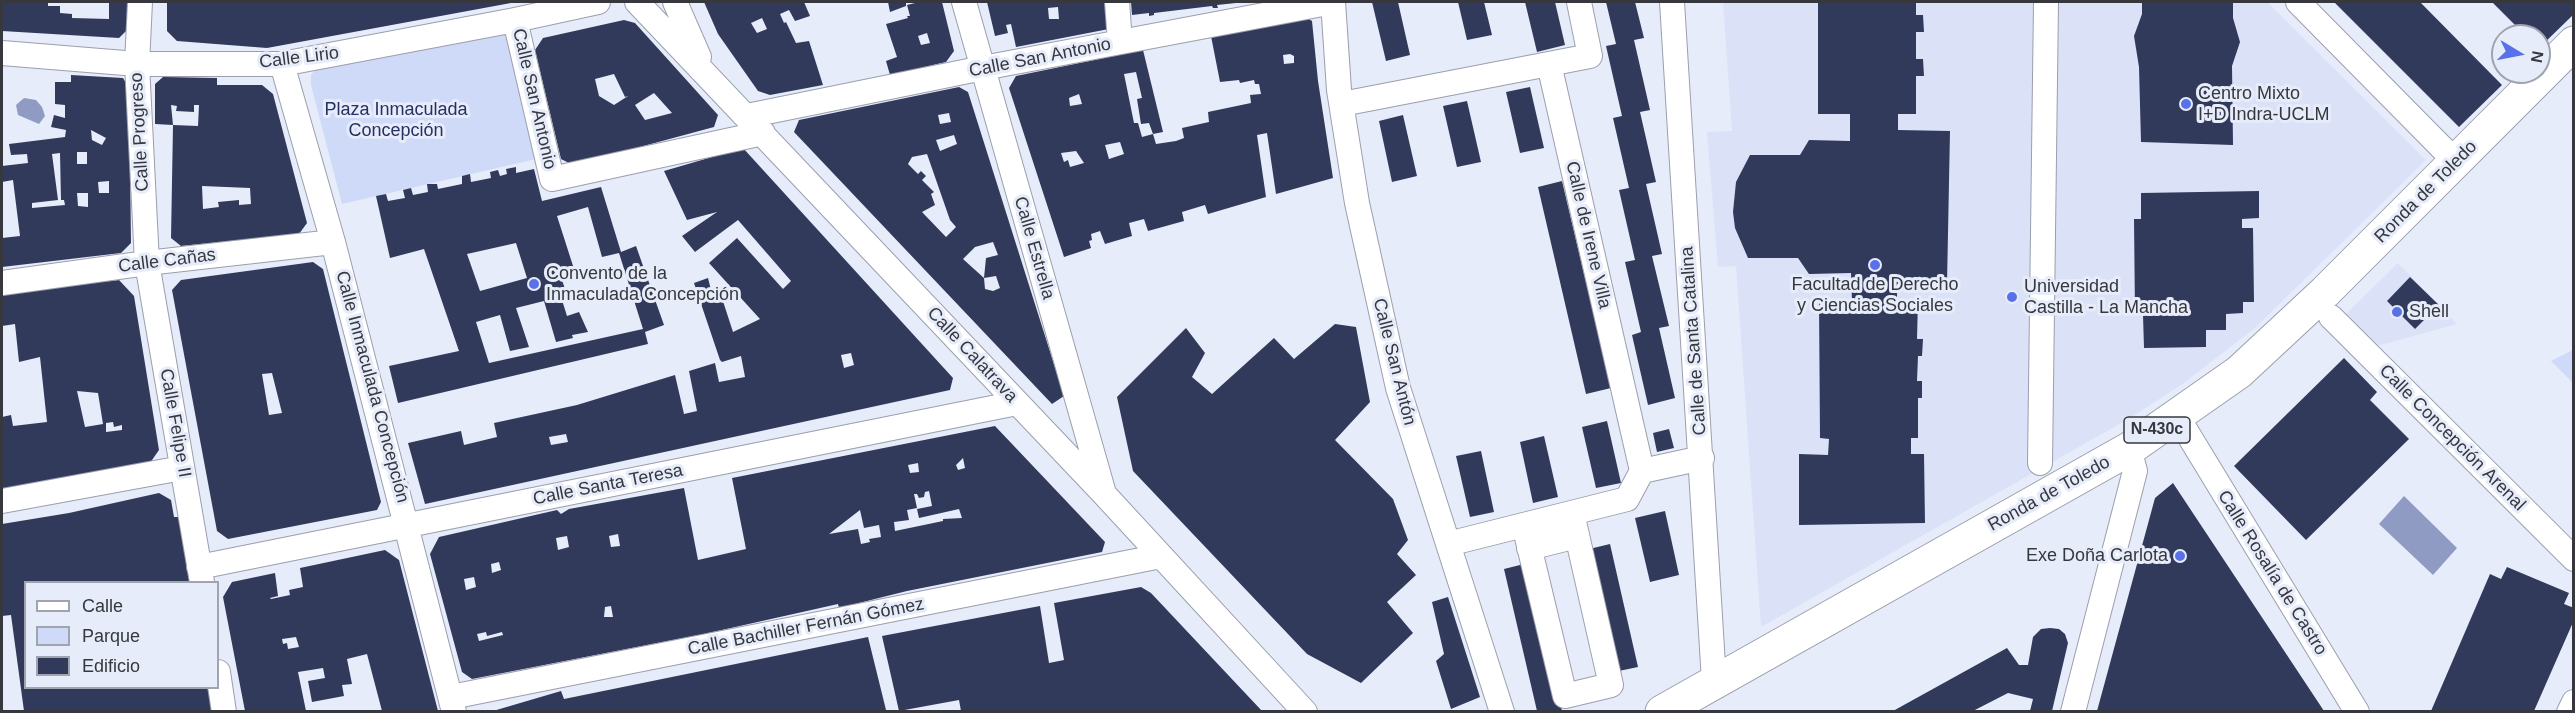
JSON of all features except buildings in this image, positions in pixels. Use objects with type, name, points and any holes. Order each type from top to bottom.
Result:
[{"type":"highway","name":"Ronda de Toledo","points":[[2182,426],[2325,292],[2574,44]]},
{"type":"highway","name":"Ronda de Toledo","points":[[1662,711],[1710,696],[2132,460],[2182,426],[2331,317],[2574,73]]},
{"type":"street","name":"Calle Progreso","points":[[140,2],[137,64],[147,263]]},
{"type":"street","name":"Calle Lirio","points":[[2,53],[137,64],[282,64],[515,20],[594,2]]},
{"type":"street","name":"Calle Calatrava","points":[[637,2],[1104,494],[1305,711]]},
{"type":"street","points":[[675,2],[706,73]]},
{"type":"street","name":"Calle Estrella","points":[[964,2],[1104,494]]},
{"type":"street","points":[[1117,2],[1120,42]]},
{"type":"street","name":"Calle San Antonio","points":[[515,20],[552,179],[983,68],[1120,42],[1246,10],[1333,2]]},
{"type":"street","name":"Calle San Antón","points":[[1333,2],[1342,104],[1357,203],[1398,388],[1502,711]]},
{"type":"street","points":[[1342,104],[1590,56],[1579,2]]},
{"type":"street","name":"Calle de Santa Catalina","points":[[1672,2],[1702,458],[1710,696]]},
{"type":"street","points":[[2040,463],[2046,2]]},
{"type":"street","points":[[2298,2],[2456,162]]},
{"type":"street","name":"Calle Inmaculada Concepción","points":[[282,64],[333,242],[453,704]]},
{"type":"street","name":"Calle de Irene Villa","points":[[1549,64],[1642,471]]},
{"type":"street","name":"Calle Cañas","points":[[2,283],[147,263],[333,242]]},
{"type":"street","name":"Calle Felipe II","points":[[147,263],[201,574]]},
{"type":"street","name":"Calle Concepción Arenal","points":[[2331,317],[2574,559]]},
{"type":"street","name":"Calle Santa Teresa","points":[[201,574],[408,525],[1017,403]]},
{"type":"street","name":"Calle Rosalía de Castro","points":[[2182,426],[2357,711]]},
{"type":"street","points":[[1529,548],[1627,499],[1642,471],[1702,458]]},
{"type":"street","points":[[2073,711],[2132,460]]},
{"type":"street","points":[[2,501],[182,468]]},
{"type":"street","points":[[1524,525],[1565,696],[1611,685],[1574,524]]},
{"type":"street","points":[[1448,544],[1524,525],[1574,524]]},
{"type":"street","name":"Calle Bachiller Fernán Gómez","points":[[453,704],[1161,556]]},
{"type":"street","points":[[219,678],[224,711]]},
{"type":"street","points":[[2569,711],[2574,702]]},
{"type":"shaded area","name":"Universidad Castilla - La Mancha","points":[[1723,2],[2267,2],[2426,160],[2255,328],[2181,385],[2130,418],[1761,627],[1736,266],[1718,267],[1707,132],[1732,131]]},
{"type":"shaded area","points":[[24,98],[36,100],[42,107],[45,116],[39,124],[18,115],[16,105]]},
{"type":"shaded area","name":"Shell","points":[[2398,263],[2457,324],[2370,348],[2340,320]]},
{"type":"shaded area","points":[[2404,496],[2457,548],[2433,575],[2379,524]]},
{"type":"green space","name":"Plaza Inmaculada Concepción","points":[[504,32],[510,35],[540,158],[342,204],[311,85],[311,75],[316,69]]},
{"type":"green space","points":[[2573,350],[2573,383],[2551,361]]},
{"type":"place","name":"Centro Mixto I+D Indra-UCLM","points":[[2186,104]]},
{"type":"place","name":"Facultad de Derecho y Ciencias Sociales","points":[[1875,265]]},
{"type":"place","name":"Convento de la Inmaculada Concepción","points":[[534,284]]},
{"type":"place","name":"Universidad Castilla - La Mancha","points":[[2012,297]]},
{"type":"place","name":"Shell","points":[[2397,312]]},
{"type":"place","name":"Exe Doña Carlota","points":[[2180,556]]}]
